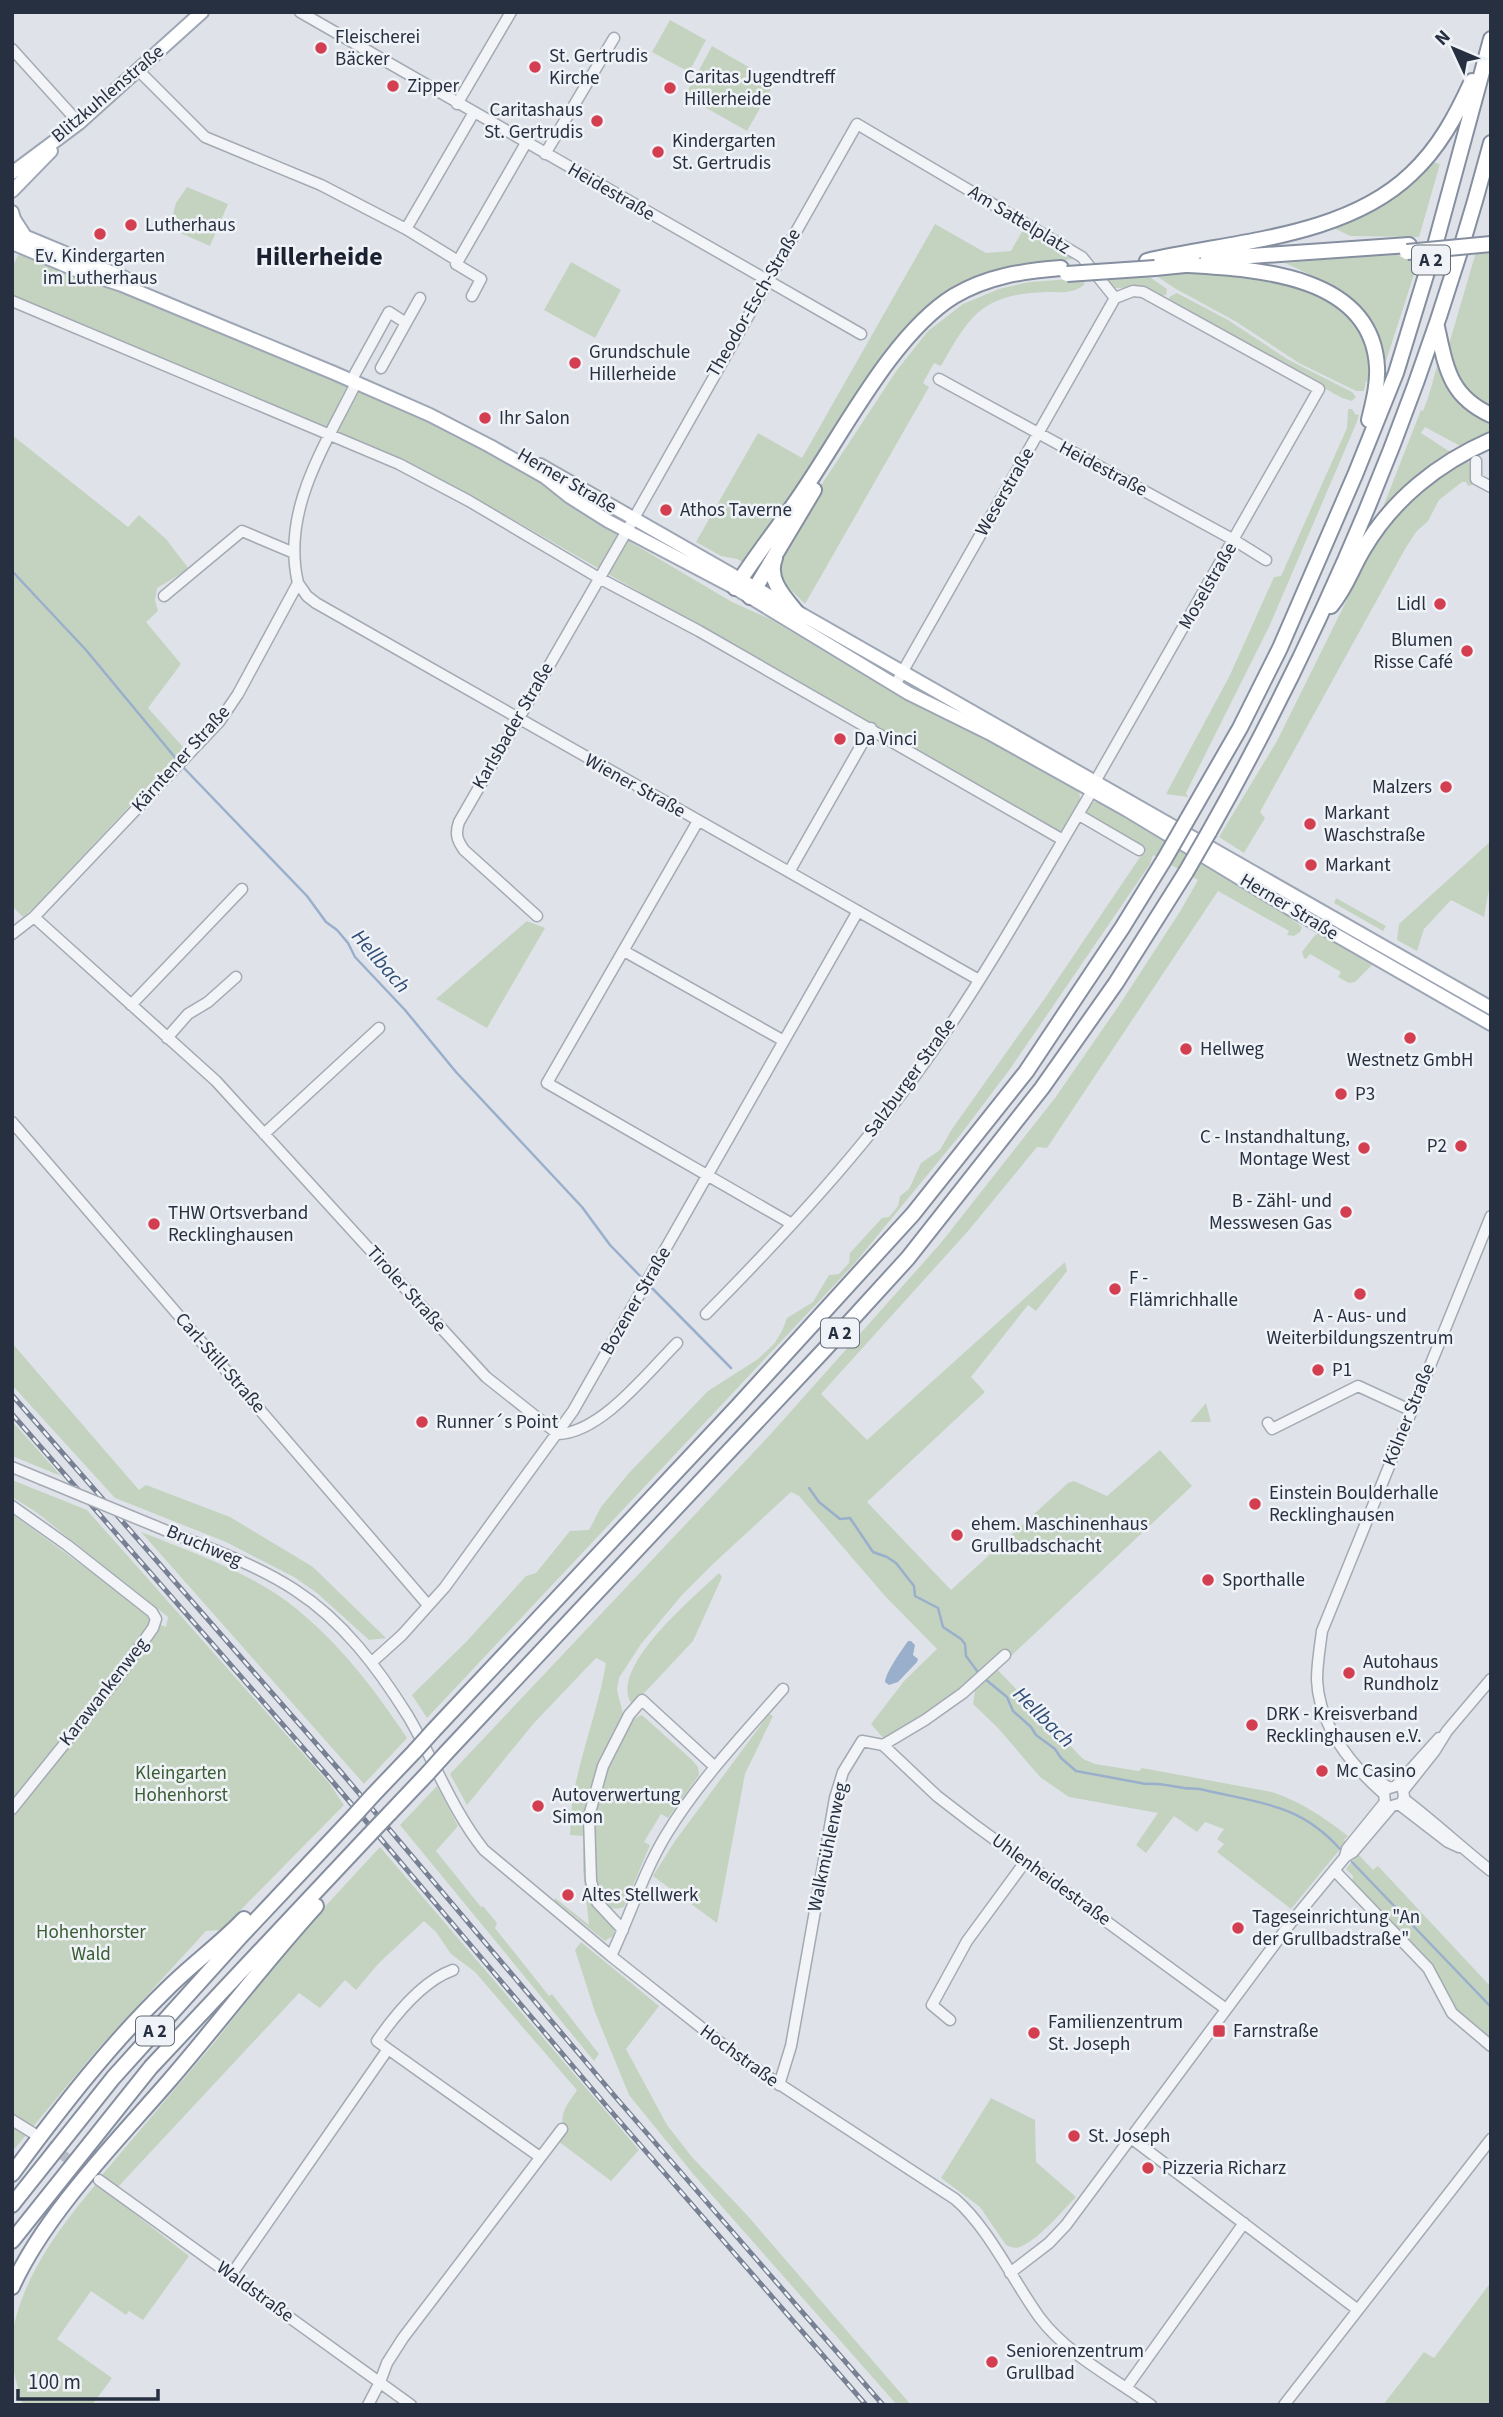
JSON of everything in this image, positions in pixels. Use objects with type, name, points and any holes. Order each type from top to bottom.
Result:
[{"type":"highway","points":[[1151,265],[1332,220],[1391,191],[1412,174],[1444,136],[1458,114],[1491,40]]},
{"type":"highway","name":"A 2","points":[[12,2205],[113,2078],[914,1214],[1026,1072],[1122,928],[1188,820],[1240,728],[1280,648],[1396,373],[1434,248],[1491,40]]},
{"type":"highway","name":"A 2","points":[[12,2241],[151,2067],[908,1258],[1042,1088],[1116,983],[1186,872],[1271,719],[1319,620],[1363,521],[1437,327],[1491,143]]},
{"type":"highway","points":[[1187,265],[1491,242]]},
{"type":"highway","points":[[1151,265],[1175,261],[1408,248]]},
{"type":"highway","points":[[738,584],[886,366],[922,320],[953,297],[984,282],[1019,271],[1151,265],[1244,269],[1302,281],[1337,297],[1360,318],[1372,340],[1377,370],[1375,394],[1355,475]]},
{"type":"highway","points":[[753,593],[779,547],[890,374],[902,356],[934,321],[965,299],[990,287],[1064,271]]},
{"type":"highway","points":[[1437,327],[1448,374],[1455,387],[1464,398],[1491,415]]},
{"type":"highway","points":[[1319,620],[1344,590],[1363,550],[1403,498],[1438,468],[1467,456],[1491,440]]},
{"type":"highway","points":[[779,547],[772,573],[780,592],[799,615]]},
{"type":"highway","points":[[12,2167],[105,2056],[169,1987],[232,1931],[292,1870],[308,1865]]},
{"type":"highway","points":[[12,2287],[22,2264],[62,2208],[217,2024],[253,1977],[318,1904],[328,1880]]},
{"type":"highway","points":[[12,2174],[33,2139]]},
{"type":"main road","name":"Blitzkuhlenstraße","points":[[12,173],[79,123],[202,12]]},
{"type":"main road","points":[[13,191],[79,123]]},
{"type":"main road","points":[[12,212],[25,236]]},
{"type":"main road","name":"Herner Straße","points":[[12,232],[353,380]]},
{"type":"main road","name":"Herner Straße","points":[[12,243],[470,427],[629,525],[753,593],[895,685],[1092,787],[1491,1008]]},
{"type":"main road","name":"Herner Straße","points":[[753,593],[799,615],[901,673],[1311,921],[1491,1024]]},
{"type":"street","name":"Heidestraße","points":[[300,12],[430,85],[473,114],[860,334]]},
{"type":"street","points":[[457,104],[511,12]]},
{"type":"street","name":"Heidestraße","points":[[545,154],[614,38]]},
{"type":"street","points":[[12,49],[79,123]]},
{"type":"street","points":[[138,70],[205,137],[321,185],[406,229],[458,261]]},
{"type":"street","points":[[406,229],[473,114]]},
{"type":"street","name":"Theodor-Esch-Straße","points":[[629,525],[856,124]]},
{"type":"street","name":"Am Sattelplatz","points":[[856,124],[1082,257],[1115,298]]},
{"type":"street","points":[[471,296],[481,279],[456,264],[526,143]]},
{"type":"street","name":"Moselstraße","points":[[1092,787],[1319,389],[1143,292],[1133,291],[1115,298]]},
{"type":"street","points":[[381,368],[421,298]]},
{"type":"street","name":"Weserstraße","points":[[895,685],[1115,298]]},
{"type":"street","points":[[12,301],[399,464],[871,728],[1063,840]]},
{"type":"street","points":[[298,583],[294,553],[297,512],[303,492],[353,380],[389,313],[406,323]]},
{"type":"street","name":"Heidestraße","points":[[939,379],[1266,560]]},
{"type":"street","points":[[1467,456],[1476,479],[1491,487]]},
{"type":"street","name":"Karlsbader Straße","points":[[537,916],[464,850],[458,842],[458,822],[629,525]]},
{"type":"street","points":[[164,596],[242,531],[294,553]]},
{"type":"street","name":"Wiener Straße","points":[[298,583],[316,603],[979,980]]},
{"type":"street","name":"Kärntener Straße","points":[[12,934],[34,917],[219,722],[238,694],[298,583]]},
{"type":"street","points":[[789,872],[871,728]]},
{"type":"street","name":"Salzburger Straße","points":[[706,1314],[792,1224],[864,1142],[926,1061],[979,980],[1079,815],[1092,787]]},
{"type":"street","points":[[1079,815],[1139,850]]},
{"type":"street","points":[[698,821],[547,1083],[792,1224]]},
{"type":"street","points":[[131,1005],[242,889]]},
{"type":"street","name":"Bozener Straße","points":[[372,1662],[402,1635],[445,1587],[573,1411],[858,911]]},
{"type":"street","name":"Tiroler Straße","points":[[34,917],[216,1081],[486,1377],[558,1434]]},
{"type":"street","points":[[624,951],[784,1041]]},
{"type":"street","points":[[167,1038],[188,1014],[217,995],[236,977]]},
{"type":"street","points":[[264,1134],[379,1028]]},
{"type":"street","name":"Carl-Still-Straße","points":[[12,1122],[428,1605]]},
{"type":"street","name":"Kölner Straße","points":[[1491,1216],[1322,1631],[1318,1662],[1318,1690],[1330,1728],[1338,1744],[1366,1779],[1451,1835],[1491,1871]]},
{"type":"street","points":[[558,1434],[576,1432],[604,1414],[677,1343]]},
{"type":"street","points":[[1268,1423],[1272,1429],[1358,1386],[1410,1410]]},
{"type":"street","name":"Bruchweg","points":[[12,1467],[262,1571],[296,1591],[331,1619],[372,1662]]},
{"type":"street","name":"Karawankenweg","points":[[12,1506],[67,1545],[152,1612],[156,1619],[153,1628],[116,1680],[12,1809]]},
{"type":"street","name":"Walkmühlenweg","points":[[779,2085],[791,2046],[835,1798],[843,1772],[862,1741],[883,1745],[925,1720],[974,1684],[1004,1655]]},
{"type":"street","name":"Hochstraße","points":[[372,1662],[408,1716],[469,1832],[484,1850],[704,2032],[779,2085],[955,2199],[973,2217],[1042,2320],[1062,2341],[1151,2405]]},
{"type":"street","points":[[1010,2273],[1049,2244],[1066,2225],[1289,1925],[1345,1857],[1348,1849],[1394,1796],[1429,1747],[1447,1731],[1491,1679]]},
{"type":"street","points":[[611,1956],[647,1871],[666,1834],[715,1767],[783,1689]]},
{"type":"street","points":[[623,1930],[597,1902],[591,1881],[589,1816],[603,1766],[629,1715],[642,1699],[715,1767]]},
{"type":"street","name":"Uhlenheidestraße","points":[[883,1745],[937,1796],[1226,2009]]},
{"type":"street","points":[[950,2021],[932,2005],[967,1941],[1025,1862]]},
{"type":"street","points":[[1334,1870],[1428,1968],[1452,2013],[1491,2046]]},
{"type":"street","points":[[453,1970],[439,1975],[401,2011],[377,2041],[540,2157]]},
{"type":"street","points":[[231,2275],[388,2049]]},
{"type":"street","points":[[12,2120],[33,2139]]},
{"type":"street","points":[[368,2405],[387,2363],[403,2338],[562,2129]]},
{"type":"street","points":[[1131,2138],[1358,2309]]},
{"type":"street","points":[[1284,2405],[1491,2139]]},
{"type":"street","name":"Waldstraße","points":[[99,2180],[411,2405]]},
{"type":"street","points":[[1126,2388],[1244,2223]]},
{"type":"green space","points":[[670,20],[706,40],[689,72],[652,52]]},
{"type":"green space","points":[[712,46],[775,82],[747,131],[685,96]]},
{"type":"green space","points":[[1433,162],[1440,164],[1419,237],[1350,236],[1332,227],[1394,196]]},
{"type":"green space","points":[[187,187],[228,204],[210,246],[169,228],[176,203]]},
{"type":"green space","points":[[935,224],[986,253],[1011,251],[1024,228],[1073,259],[1012,267],[954,289],[860,396],[745,564],[737,559],[721,556],[696,542],[758,433],[802,458]]},
{"type":"green space","points":[[1491,251],[1491,410],[1466,394],[1447,351],[1476,252]]},
{"type":"green space","points":[[1399,253],[1400,257],[1420,256],[1385,364],[1379,343],[1362,311],[1337,289],[1285,263]]},
{"type":"green space","points":[[18,255],[43,260],[106,284],[333,377],[451,430],[525,471],[573,508],[732,602],[770,619],[887,689],[976,731],[1077,788],[1080,799],[1077,810],[1064,830],[1054,830],[509,517],[383,452],[12,297],[12,263],[14,264]]},
{"type":"green space","points":[[571,262],[621,290],[595,338],[544,310]]},
{"type":"green space","points":[[1198,271],[1266,279],[1313,293],[1333,304],[1351,317],[1363,335],[1372,383],[1366,381],[1364,391],[1356,391],[1299,363],[1235,321],[1155,275]]},
{"type":"green space","points":[[1147,275],[1167,289],[1166,295],[1161,296],[1140,288],[1115,288],[1102,278]]},
{"type":"green space","points":[[1085,278],[1084,285],[1075,290],[1007,297],[993,303],[970,321],[941,366],[934,363],[923,383],[929,387],[805,604],[786,585],[782,575],[776,577],[775,568],[810,502],[897,370],[928,331],[963,304],[999,289],[1029,282]]},
{"type":"green space","points":[[1177,293],[1228,320],[1287,359],[1352,392],[1356,397],[1352,401],[1342,398],[1170,303],[1169,297]]},
{"type":"green space","points":[[1438,363],[1447,383],[1464,406],[1491,422],[1491,435],[1462,447],[1425,427],[1421,433],[1452,453],[1413,479],[1378,520],[1421,410],[1423,411]]},
{"type":"green space","points":[[1348,409],[1359,415],[1356,424],[1269,627],[1186,793],[1188,797],[1166,794],[1229,677],[1274,577],[1281,576],[1347,428]]},
{"type":"green space","points":[[12,435],[128,527],[139,515],[166,539],[189,569],[157,588],[155,600],[158,611],[146,622],[181,664],[148,708],[184,748],[23,917],[12,906]]},
{"type":"green space","points":[[1464,460],[1473,465],[1475,474],[1472,485],[1468,486],[1466,482],[1462,482],[1439,500],[1428,521],[1416,532],[1405,549],[1260,812],[1265,818],[1244,853],[1219,837],[1277,741],[1376,541],[1426,484]]},
{"type":"green space","points":[[1093,802],[1100,802],[1130,818],[1280,910],[1302,927],[1300,932],[1294,936],[1287,935],[1289,931],[1218,891],[1047,1148],[1037,1147],[969,1230],[821,1394],[867,1440],[1065,1262],[1067,1271],[1036,1311],[1028,1305],[971,1377],[985,1392],[867,1502],[951,1590],[1068,1483],[1074,1481],[1107,1496],[1160,1450],[1192,1486],[1012,1655],[923,1716],[884,1739],[871,1724],[905,1680],[937,1649],[885,1596],[799,1496],[791,1492],[682,1595],[641,1644],[619,1678],[617,1690],[624,1717],[603,1753],[588,1803],[588,1891],[615,1928],[613,1936],[605,1941],[554,1900],[555,1898],[589,1925],[583,1870],[583,1836],[570,1835],[571,1817],[575,1786],[606,1663],[596,1658],[534,1723],[467,1805],[450,1774],[768,1437],[940,1244],[1055,1098],[1120,1004],[1198,880],[1153,855],[1150,864],[1010,1069],[961,1134],[855,1263],[427,1718],[412,1695],[467,1641],[526,1576],[536,1573],[570,1531],[589,1530],[601,1507],[629,1473],[708,1391],[758,1359],[774,1344],[787,1318],[813,1302],[829,1275],[839,1274],[849,1263],[850,1253],[882,1218],[889,1217],[898,1206],[900,1196],[909,1189],[921,1163],[940,1150],[1140,857],[1146,853],[1139,845],[1086,815],[1085,810]]},
{"type":"green space","points":[[1491,841],[1491,878],[1484,917],[1451,900],[1424,929],[1417,951],[1397,940],[1399,924]]},
{"type":"green space","points":[[1336,898],[1386,926],[1383,931],[1334,903]]},
{"type":"green space","points":[[527,921],[545,928],[487,1028],[436,999]]},
{"type":"green space","points":[[1321,933],[1377,960],[1355,982],[1349,983],[1338,977],[1341,972],[1310,954],[1304,958],[1302,952],[1315,935]]},
{"type":"green space","points":[[12,1343],[139,1490],[146,1485],[230,1517],[313,1567],[386,1638],[369,1640],[317,1593],[294,1577],[226,1542],[115,1498],[12,1385]]},
{"type":"green space","points":[[1206,1403],[1211,1422],[1190,1422]]},
{"type":"green space","points":[[12,1421],[61,1476],[12,1456]]},
{"type":"green space","points":[[12,1480],[87,1510],[329,1783],[344,1805],[221,1930],[206,1931],[96,2051],[12,2152],[12,1514],[146,1612],[149,1620],[166,1627],[168,1617],[36,1512],[12,1497]]},
{"type":"green space","points":[[141,1532],[229,1568],[262,1585],[316,1626],[349,1660],[407,1738],[364,1784]]},
{"type":"green space","points":[[719,1573],[722,1577],[693,1641],[634,1704],[631,1703],[627,1688],[632,1671],[643,1652],[675,1615]]},
{"type":"green space","points":[[995,1667],[1083,1759],[1095,1764],[1139,1771],[1142,1768],[1272,1792],[1321,1816],[1348,1836],[1344,1840],[1346,1842],[1291,1909],[1217,1852],[1224,1844],[1217,1839],[1224,1829],[1205,1822],[1197,1832],[1174,1816],[1146,1853],[1136,1845],[1158,1813],[1069,1797],[1040,1777],[998,1728],[973,1704],[976,1685]]},
{"type":"green space","points":[[769,1714],[773,1716],[745,1774],[717,1923],[653,1876],[675,1841]]},
{"type":"green space","points":[[642,1715],[692,1760],[698,1767],[699,1775],[668,1818],[661,1814],[644,1842],[650,1845],[624,1907],[610,1907],[601,1898],[595,1880],[593,1859],[598,1794],[618,1743],[629,1724]]},
{"type":"green space","points":[[437,1786],[458,1826],[436,1851],[497,1923],[495,1928],[549,1996],[552,1994],[599,2054],[594,2061],[400,1825]]},
{"type":"green space","points":[[380,1847],[639,2150],[611,2181],[558,2141],[565,2132],[563,2115],[577,2090],[475,1972],[451,1954],[436,1932],[424,1921],[379,1963],[356,1990],[345,1980],[320,2008],[299,1993],[118,2187],[102,2175],[214,2043],[283,1956],[283,1952]]},
{"type":"green space","points":[[1358,1854],[1373,1870],[1378,1866],[1491,1987],[1491,2039],[1455,2009],[1445,1989],[1352,1883],[1353,1876],[1346,1869]]},
{"type":"green space","points":[[581,1942],[659,2006],[626,2049],[667,2125],[692,2157],[746,2214],[911,2405],[897,2405],[694,2175],[629,2095],[595,2012],[575,1950]]},
{"type":"green space","points":[[991,2098],[1035,2120],[1036,2162],[1076,2197],[1044,2230],[1018,2248],[1006,2245],[980,2207],[941,2178]]},
{"type":"green space","points":[[96,2184],[189,2256],[143,2320],[129,2311],[126,2315],[91,2291],[57,2339],[112,2378],[92,2405],[23,2405],[11,2353],[17,2314],[33,2273],[44,2254]]},
{"type":"green space","points":[[1491,2282],[1491,2405],[1383,2405],[1424,2352],[1434,2358]]},
{"type":"water","points":[[908,1641],[915,1645],[913,1655],[918,1659],[917,1662],[898,1682],[889,1685],[885,1682],[888,1673]]},
{"type":"waterway","name":"Hellbach","points":[[12,571],[86,650],[178,761]]},
{"type":"waterway","name":"Hellbach","points":[[182,766],[307,896],[326,922],[348,943],[355,957],[405,1010],[456,1072],[582,1207],[610,1245],[644,1280]]},
{"type":"waterway","name":"Hellbach","points":[[649,1285],[731,1368]]},
{"type":"waterway","name":"Hellbach","points":[[809,1488],[819,1502],[840,1519],[850,1518],[873,1552],[896,1563],[914,1586],[915,1596],[938,1608],[943,1627],[965,1644],[966,1656],[980,1675]]},
{"type":"waterway","name":"Hellbach","points":[[985,1679],[1007,1697],[1013,1711],[1036,1735],[1055,1749],[1076,1771],[1146,1784],[1200,1789],[1275,1807],[1308,1822],[1340,1849]]},
{"type":"waterway","name":"Hellbach","points":[[1352,1862],[1491,2007]]},
{"type":"tunnel","points":[[36,2136],[92,2176]]},
{"type":"railway","points":[[12,1395],[341,1772],[618,2100],[883,2405]]},
{"type":"railway","points":[[12,1414],[332,1781],[609,2109],[866,2405]]},
{"type":"place","name":"Fleischerei Bäcker","points":[[321,48]]},
{"type":"place","name":"St. Gertrudis Kirche","points":[[535,67]]},
{"type":"place","name":"Zipper","points":[[393,86]]},
{"type":"place","name":"Caritas Jugendtreff Hillerheide","points":[[670,88]]},
{"type":"place","name":"Caritashaus St. Gertrudis","points":[[597,121]]},
{"type":"place","name":"Kindergarten St. Gertrudis","points":[[658,152]]},
{"type":"place","name":"Lutherhaus","points":[[131,225]]},
{"type":"place","name":"Ev. Kindergarten im Lutherhaus","points":[[100,234]]},
{"type":"place","name":"Grundschule Hillerheide","points":[[575,363]]},
{"type":"place","name":"Ihr Salon","points":[[485,418]]},
{"type":"place","name":"Athos Taverne","points":[[666,510]]},
{"type":"place","name":"Lidl","points":[[1440,604]]},
{"type":"place","name":"Blumen Risse Café","points":[[1467,651]]},
{"type":"place","name":"Da Vinci","points":[[840,739]]},
{"type":"place","name":"Malzers","points":[[1446,787]]},
{"type":"place","name":"Markant Waschstraße","points":[[1310,824]]},
{"type":"place","name":"Markant","points":[[1311,865]]},
{"type":"place","name":"Westnetz GmbH","points":[[1410,1038]]},
{"type":"place","name":"Hellweg","points":[[1186,1049]]},
{"type":"place","name":"P3","points":[[1341,1094]]},
{"type":"place","name":"P2","points":[[1461,1146]]},
{"type":"place","name":"C - Instandhaltung, Montage West","points":[[1364,1148]]},
{"type":"place","name":"B - Zähl- und Messwesen Gas","points":[[1346,1212]]},
{"type":"place","name":"THW Ortsverband Recklinghausen","points":[[154,1224]]},
{"type":"place","name":"F - Flämrichhalle","points":[[1115,1289]]},
{"type":"place","name":"A - Aus- und Weiterbildungszentrum","points":[[1360,1294]]},
{"type":"place","name":"P1","points":[[1318,1370]]},
{"type":"place","name":"Runner´s Point","points":[[422,1422]]},
{"type":"place","name":"Einstein Boulderhalle Recklinghausen","points":[[1255,1504]]},
{"type":"place","name":"ehem. Maschinenhaus Grullbadschacht","points":[[957,1535]]},
{"type":"place","name":"Sporthalle","points":[[1208,1580]]},
{"type":"place","name":"Autohaus Rundholz","points":[[1349,1673]]},
{"type":"place","name":"DRK - Kreisverband Recklinghausen e.V.","points":[[1252,1725]]},
{"type":"place","name":"Mc Casino","points":[[1322,1771]]},
{"type":"place","name":"Autoverwertung Simon","points":[[538,1806]]},
{"type":"place","name":"Altes Stellwerk","points":[[568,1895]]},
{"type":"place","name":"Tageseinrichtung \"An der Grullbadstraße\"","points":[[1238,1928]]},
{"type":"place","name":"Farnstraße","points":[[1219,2031]]},
{"type":"place","name":"Familienzentrum St. Joseph","points":[[1034,2033]]},
{"type":"place","name":"St. Joseph","points":[[1074,2136]]},
{"type":"place","name":"Pizzeria Richarz","points":[[1148,2168]]},
{"type":"place","name":"Seniorenzentrum Grullbad","points":[[992,2362]]},
{"type":"district","name":"Hillerheide","points":[[319,256]]},
{"type":"park label","name":"Kleingarten Hohenhorst","points":[[181,1784]]},
{"type":"park label","name":"Hohenhorster Wald","points":[[91,1943]]}]
